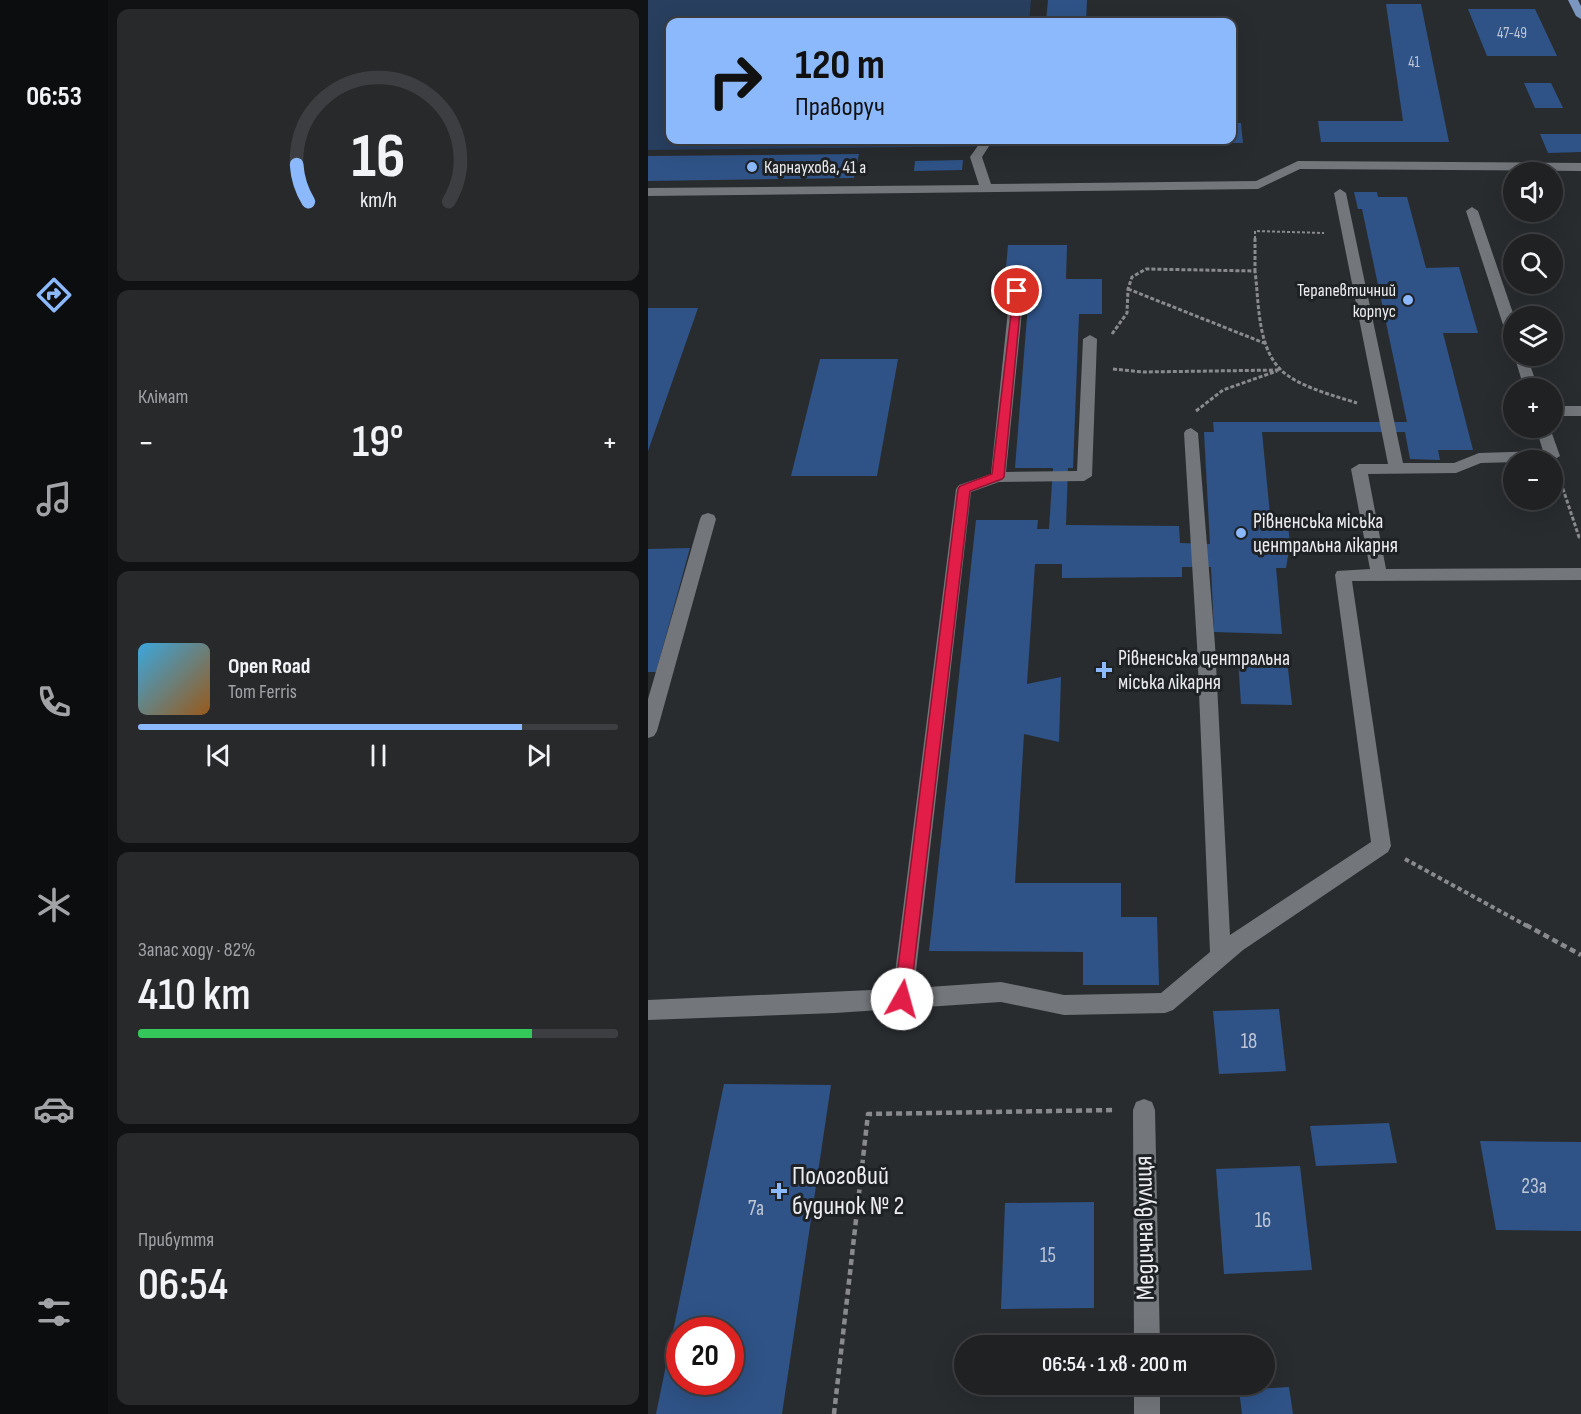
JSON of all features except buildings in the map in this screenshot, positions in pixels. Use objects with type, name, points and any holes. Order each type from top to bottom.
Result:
[{"type":"main road","points":[[1573,0],[1581,16]]},
{"type":"street","points":[[985,144],[976,158],[986,187]]},
{"type":"street","points":[[648,192],[1258,185],[1298,165],[1581,167]]},
{"type":"street","points":[[1340,193],[1397,469]]},
{"type":"street","points":[[1472,212],[1504,306]]},
{"type":"street","points":[[998,477],[1017,291]]},
{"type":"street","points":[[902,999],[964,489],[998,477],[1084,476],[1090,339]]},
{"type":"street","points":[[1563,411],[1581,411]]},
{"type":"street","points":[[1191,433],[1206,645],[1221,955]]},
{"type":"street","points":[[1379,575],[1359,469],[1456,468],[1479,458],[1503,457]]},
{"type":"street","points":[[648,731],[708,519]]},
{"type":"street","points":[[648,1010],[902,999],[1001,992],[1064,1005],[1165,1003],[1236,943],[1381,846],[1343,576],[1581,574]]},
{"type":"street","name":"Медична вулиця","points":[[1144,1110],[1147,1335]]},
{"type":"street","points":[[1147,1395],[1147,1414]]},
{"type":"path","points":[[1280,370],[1264,343],[1255,271],[1255,231],[1348,234]]},
{"type":"path","points":[[1110,338],[1127,313],[1128,289],[1132,276],[1146,269],[1255,271]]},
{"type":"path","points":[[1128,289],[1264,343]]},
{"type":"path","points":[[1111,369],[1143,372],[1280,370],[1333,396],[1384,407]]},
{"type":"path","points":[[1191,433],[1196,411],[1209,398],[1222,390],[1280,370]]},
{"type":"path","points":[[1563,489],[1579,537],[1581,537]]},
{"type":"path","points":[[1381,846],[1581,955]]},
{"type":"path","points":[[834,1414],[868,1114],[1144,1110]]},
{"type":"shaded area","points":[[648,0],[1031,0],[1029,18],[666,18],[666,144],[1018,144],[1018,146],[648,150]]},
{"type":"place","name":"Карнаухова, 41 а","points":[[752,167]]},
{"type":"place","name":"Терапевтичний корпус","points":[[1408,300]]},
{"type":"place","name":"Рівненська міська центральна лікарня","points":[[1241,533]]},
{"type":"place","name":"Рівненська центральна міська лікарня","points":[[1104,670]]},
{"type":"place","name":"Пологовий будинок № 2","points":[[779,1191]]},
{"type":"route","points":[[902,999],[964,489],[998,477],[1017,291]]}]
